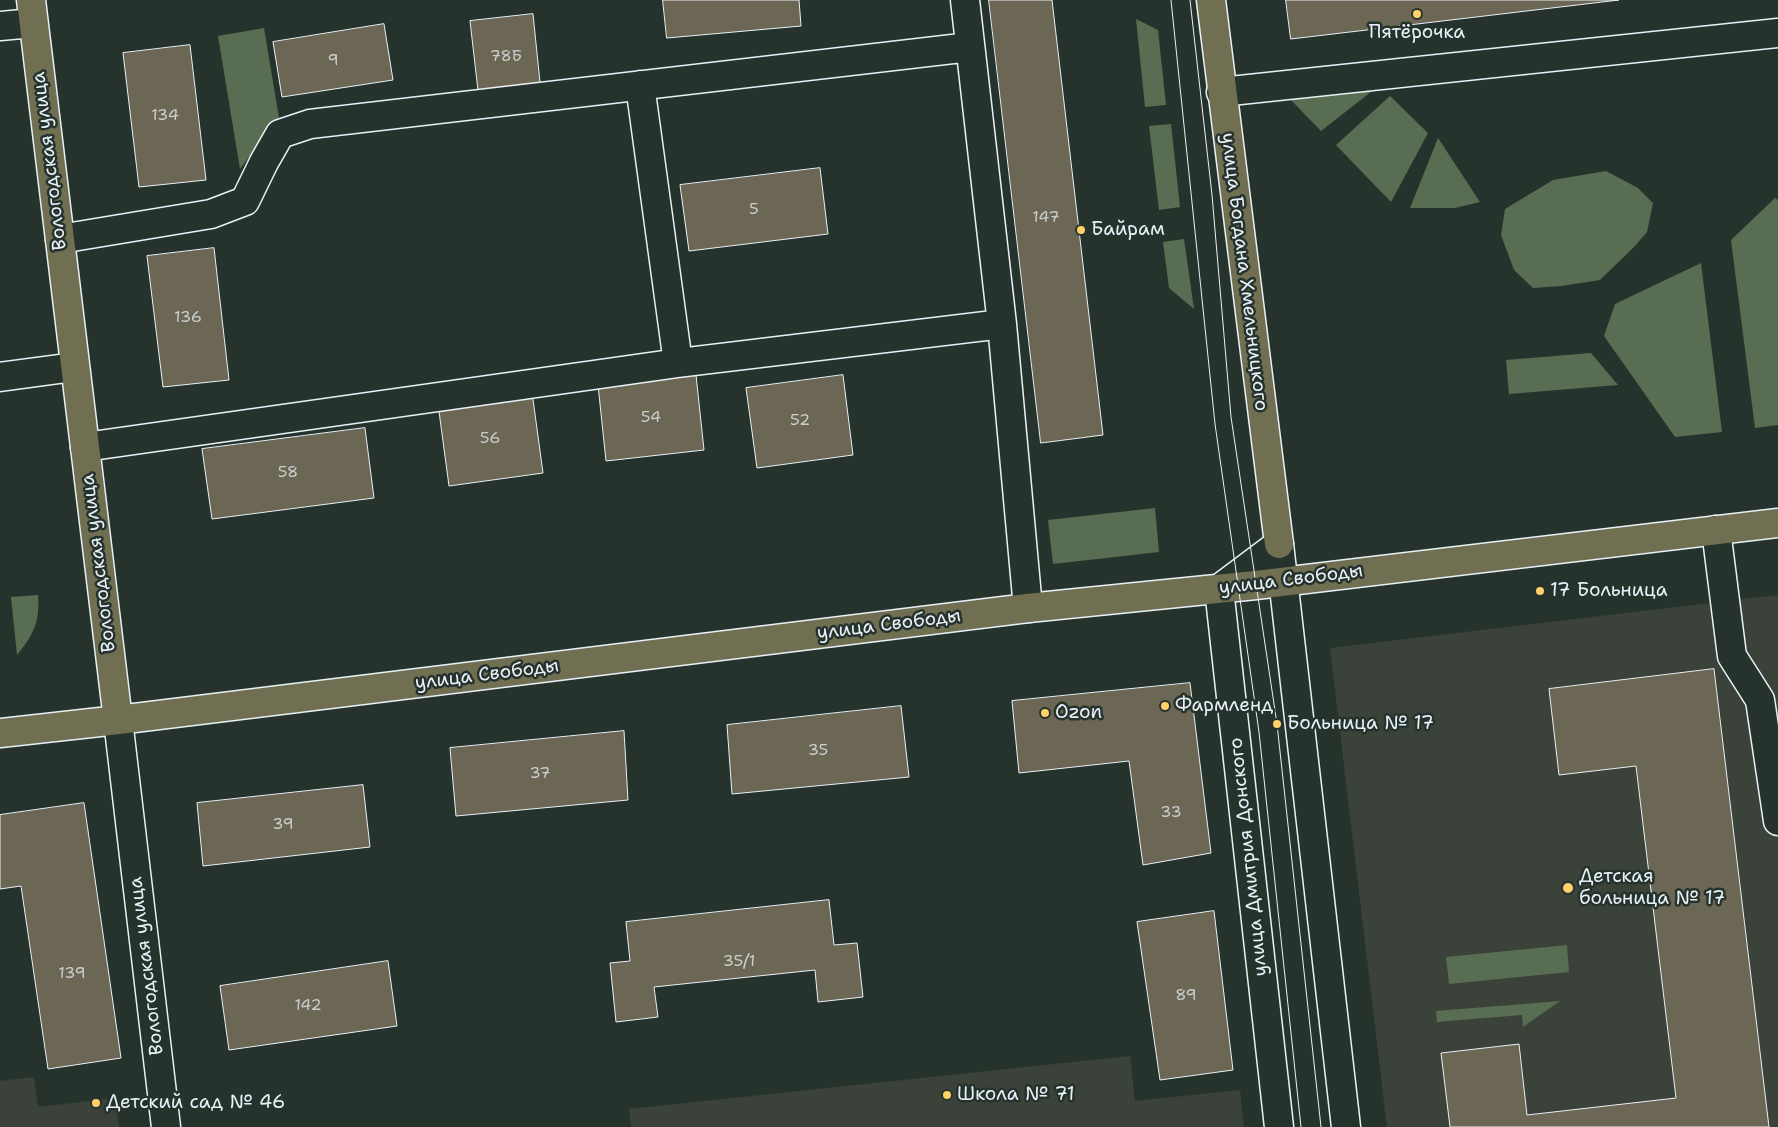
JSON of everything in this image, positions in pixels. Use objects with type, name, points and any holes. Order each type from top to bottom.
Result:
[{"type":"main road","name":"улица Богдана Хмельницкого","points":[[1211,0],[1279,544]]},
{"type":"main road","name":"Вологодская улица","points":[[32,11],[118,720]]},
{"type":"main road","name":"улица Свободы","points":[[0,733],[1028,608],[1219,589],[1778,523]]},
{"type":"street","points":[[965,0],[1002,324],[1028,608]]},
{"type":"street","points":[[0,26],[32,11]]},
{"type":"street","points":[[1221,92],[1778,33]]},
{"type":"street","points":[[60,239],[211,214],[245,201],[280,134],[310,124],[970,47]]},
{"type":"street","points":[[640,84],[678,363]]},
{"type":"street","points":[[85,447],[678,363],[1002,324]]},
{"type":"street","points":[[0,377],[74,367]]},
{"type":"street","points":[[1716,530],[1732,656],[1760,700],[1778,821]]},
{"type":"street","points":[[1219,589],[1279,544],[1346,1127]]},
{"type":"street","name":"улица Дмитрия Донского","points":[[1219,589],[1279,1127]]},
{"type":"street","name":"Вологодская улица","points":[[118,720],[166,1127]]},
{"type":"shaded area","name":"Детская больница № 17","points":[[1778,595],[1778,1127],[1387,1127],[1330,648]]},
{"type":"shaded area","name":"Школа № 71","points":[[1130,1056],[1135,1101],[1240,1090],[1244,1127],[631,1127],[629,1109]]},
{"type":"shaded area","name":"Детский сад № 46","points":[[34,1077],[38,1107],[115,1098],[119,1127],[0,1127],[0,1081]]},
{"type":"green space","points":[[1136,19],[1158,30],[1166,105],[1145,107]]},
{"type":"green space","points":[[264,28],[279,118],[240,169],[218,36]]},
{"type":"green space","points":[[1376,88],[1321,131],[1289,98]]},
{"type":"green space","points":[[1390,96],[1428,133],[1391,202],[1336,145]]},
{"type":"green space","points":[[1171,124],[1180,207],[1159,210],[1149,126]]},
{"type":"green space","points":[[1438,138],[1480,202],[1455,208],[1410,208]]},
{"type":"green space","points":[[1606,171],[1638,188],[1653,203],[1647,232],[1600,280],[1533,288],[1514,270],[1501,235],[1505,209],[1553,180]]},
{"type":"green space","points":[[1775,198],[1778,200],[1778,425],[1755,428],[1731,240]]},
{"type":"green space","points":[[1184,239],[1194,309],[1169,288],[1163,242]]},
{"type":"green space","points":[[1701,263],[1722,432],[1675,437],[1604,336],[1615,304]]},
{"type":"green space","points":[[1591,353],[1618,385],[1509,394],[1506,360]]},
{"type":"green space","points":[[1155,508],[1159,552],[1053,564],[1048,520]]},
{"type":"green space","points":[[38,595],[38,613],[35,627],[28,641],[17,655],[11,597]]},
{"type":"green space","points":[[1567,945],[1569,972],[1449,984],[1446,957]]},
{"type":"green space","points":[[1560,1001],[1523,1027],[1522,1015],[1437,1022],[1436,1011]]},
{"type":"building","points":[[663,0],[799,0],[801,26],[667,38]]},
{"type":"building","points":[[989,0],[1052,0],[1103,435],[1041,443]]},
{"type":"building","points":[[1286,0],[1619,0],[1291,39]]},
{"type":"building","points":[[533,14],[541,92],[479,99],[470,21]]},
{"type":"building","points":[[384,24],[393,80],[282,97],[273,42]]},
{"type":"building","points":[[190,45],[206,180],[139,187],[123,53]]},
{"type":"building","points":[[820,168],[828,234],[689,251],[680,185]]},
{"type":"building","points":[[214,248],[229,380],[163,387],[147,256]]},
{"type":"building","points":[[696,375],[704,450],[606,461],[598,385]]},
{"type":"building","points":[[843,375],[853,455],[757,468],[746,388]]},
{"type":"building","points":[[532,392],[543,473],[449,486],[438,404]]},
{"type":"building","points":[[365,428],[374,498],[212,519],[202,449]]},
{"type":"building","points":[[1714,669],[1769,1127],[1450,1127],[1441,1053],[1519,1044],[1527,1115],[1676,1098],[1636,766],[1559,775],[1549,689]]},
{"type":"building","points":[[1190,683],[1211,853],[1143,865],[1129,761],[1019,773],[1012,701]]},
{"type":"building","points":[[901,706],[909,777],[732,794],[727,725]]},
{"type":"building","points":[[624,731],[628,800],[456,816],[450,748]]},
{"type":"building","points":[[363,785],[370,847],[203,866],[197,803]]},
{"type":"building","points":[[84,803],[121,1058],[48,1069],[21,886],[0,889],[0,815]]},
{"type":"building","points":[[829,900],[834,945],[857,943],[863,997],[818,1002],[815,970],[654,987],[658,1017],[616,1022],[610,963],[630,961],[626,922]]},
{"type":"building","points":[[1214,911],[1233,1070],[1160,1080],[1137,922]]},
{"type":"building","points":[[388,961],[397,1026],[229,1050],[220,986]]},
{"type":"tram line","points":[[1171,0],[1215,424],[1259,732],[1301,1127]]},
{"type":"tram line","points":[[1190,0],[1212,195],[1231,417],[1277,724],[1321,1127]]},
{"type":"place","name":"Пятёрочка","points":[[1417,14]]},
{"type":"place","name":"Байрам","points":[[1081,230]]},
{"type":"place","name":"17 Больница","points":[[1540,591]]},
{"type":"place","name":"Фармленд","points":[[1165,706]]},
{"type":"place","name":"Ozon","points":[[1045,713]]},
{"type":"place","name":"Больница № 17","points":[[1277,724]]},
{"type":"place","name":"Детская больница № 17","points":[[1568,888]]},
{"type":"place","name":"Школа № 71","points":[[947,1095]]},
{"type":"place","name":"Детский сад № 46","points":[[96,1103]]}]
